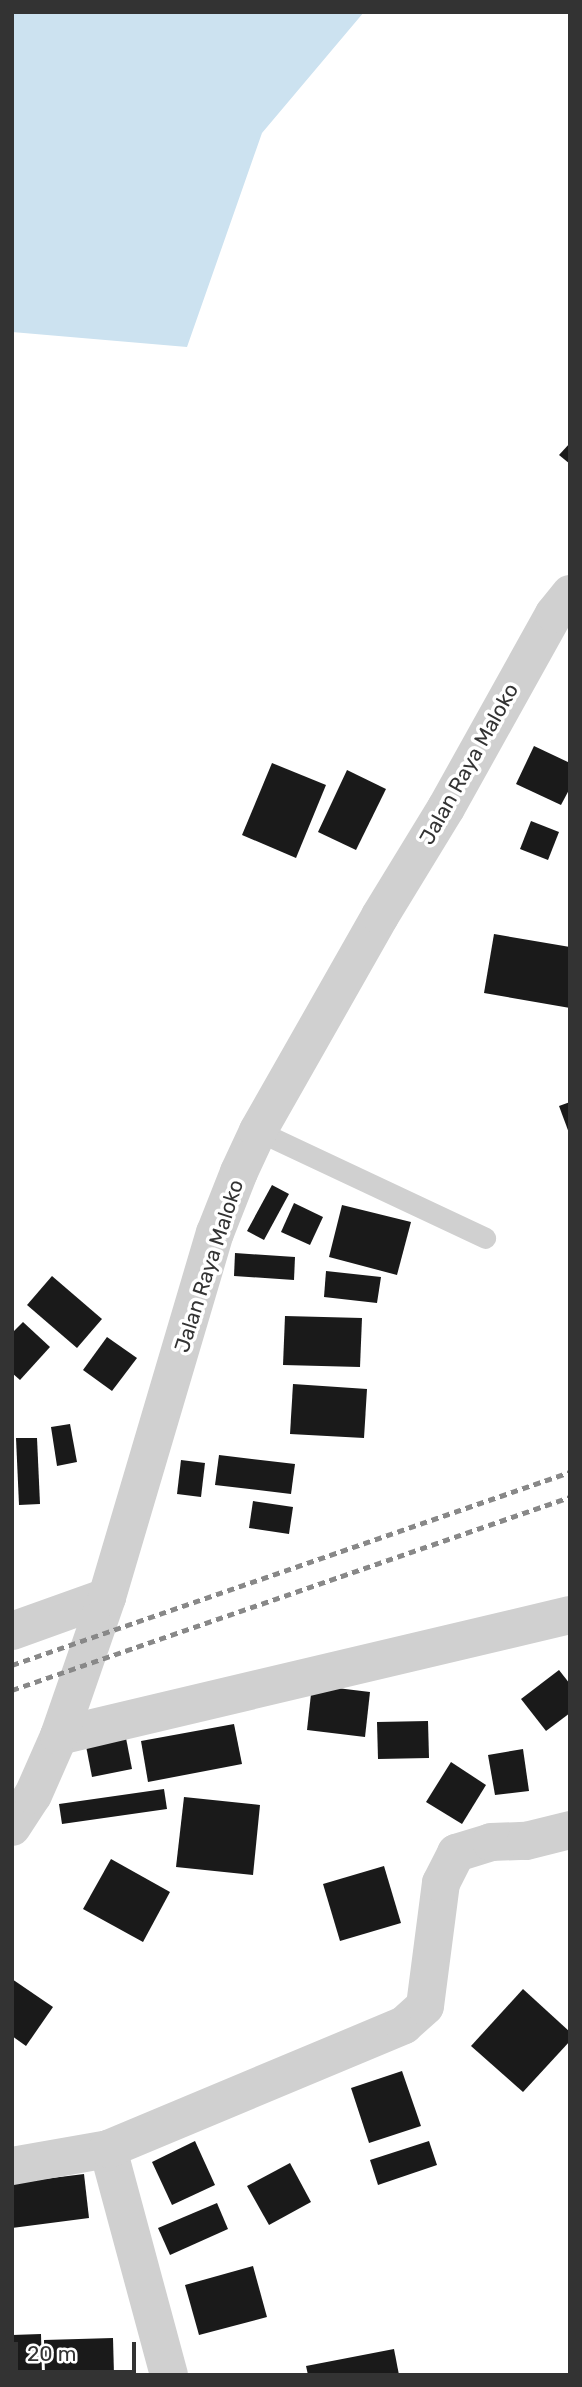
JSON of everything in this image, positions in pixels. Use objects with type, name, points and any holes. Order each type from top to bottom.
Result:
[{"type":"street","name":"Jalan Raya Maloko","points":[[12,1827],[33,1795],[59,1737],[107,1597],[215,1234],[258,1131],[380,916],[446,808],[554,614],[570,594]]},
{"type":"street","points":[[12,1631],[107,1597]]},
{"type":"street","points":[[59,1737],[570,1615]]},
{"type":"street","points":[[12,2166],[108,2149],[404,2025],[425,2006],[441,1883],[456,1853],[491,1842],[526,1841],[570,1830]]},
{"type":"street","points":[[108,2149],[169,2375]]},
{"type":"lane","points":[[258,1131],[485,1238]]},
{"type":"water","points":[[12,12],[364,12],[262,133],[187,347],[12,332]]},
{"type":"building","points":[[570,443],[570,464],[559,455]]},
{"type":"building","points":[[534,746],[570,763],[570,788],[561,805],[516,784]]},
{"type":"building","points":[[272,763],[326,785],[296,858],[242,835]]},
{"type":"building","points":[[347,770],[386,789],[356,850],[318,832]]},
{"type":"building","points":[[531,821],[559,832],[548,860],[520,849]]},
{"type":"building","points":[[494,934],[570,947],[570,1008],[484,993]]},
{"type":"building","points":[[570,1102],[570,1133],[569,1133],[559,1106]]},
{"type":"building","points":[[272,1185],[289,1194],[264,1240],[247,1231]]},
{"type":"building","points":[[294,1203],[323,1217],[310,1245],[281,1232]]},
{"type":"building","points":[[342,1205],[411,1222],[397,1275],[329,1257]]},
{"type":"building","points":[[235,1253],[295,1257],[294,1280],[234,1276]]},
{"type":"building","points":[[326,1271],[381,1277],[377,1303],[324,1297]]},
{"type":"building","points":[[52,1276],[102,1319],[77,1348],[27,1305]]},
{"type":"building","points":[[285,1316],[362,1318],[360,1367],[283,1365]]},
{"type":"building","points":[[23,1322],[50,1347],[20,1380],[12,1373],[12,1333]]},
{"type":"building","points":[[107,1337],[137,1358],[112,1391],[83,1370]]},
{"type":"building","points":[[293,1384],[367,1389],[364,1438],[290,1434]]},
{"type":"building","points":[[70,1424],[77,1462],[57,1466],[51,1427]]},
{"type":"building","points":[[16,1438],[37,1438],[40,1504],[19,1505]]},
{"type":"building","points":[[219,1455],[295,1464],[291,1494],[215,1485]]},
{"type":"building","points":[[181,1460],[205,1463],[201,1497],[177,1494]]},
{"type":"building","points":[[253,1501],[293,1507],[289,1534],[249,1528]]},
{"type":"building","points":[[559,1670],[570,1684],[570,1713],[546,1731],[521,1699]]},
{"type":"building","points":[[312,1685],[370,1692],[365,1737],[307,1730]]},
{"type":"building","points":[[428,1721],[429,1758],[378,1759],[377,1722]]},
{"type":"building","points":[[234,1724],[242,1764],[148,1782],[141,1741]]},
{"type":"building","points":[[126,1738],[132,1769],[92,1777],[86,1746]]},
{"type":"building","points":[[523,1749],[529,1791],[495,1795],[488,1755]]},
{"type":"building","points":[[451,1762],[486,1785],[462,1824],[426,1802]]},
{"type":"building","points":[[164,1789],[167,1809],[62,1824],[59,1804]]},
{"type":"building","points":[[184,1797],[260,1805],[253,1875],[176,1867]]},
{"type":"building","points":[[111,1859],[170,1892],[143,1942],[83,1909]]},
{"type":"building","points":[[384,1866],[401,1923],[340,1941],[323,1884]]},
{"type":"building","points":[[12,1979],[53,2007],[26,2046],[12,2036]]},
{"type":"building","points":[[523,1989],[570,2032],[570,2041],[523,2092],[471,2046]]},
{"type":"building","points":[[402,2071],[421,2126],[369,2143],[351,2088]]},
{"type":"building","points":[[195,2141],[215,2185],[172,2205],[152,2162]]},
{"type":"building","points":[[429,2141],[437,2165],[378,2185],[370,2160]]},
{"type":"building","points":[[290,2163],[311,2202],[269,2225],[247,2186]]},
{"type":"building","points":[[84,2174],[89,2218],[12,2228],[12,2183]]},
{"type":"building","points":[[217,2203],[228,2229],[170,2255],[158,2228]]},
{"type":"building","points":[[253,2266],[267,2317],[199,2335],[185,2285]]},
{"type":"building","points":[[41,2334],[42,2375],[12,2375],[12,2335]]},
{"type":"building","points":[[113,2338],[114,2375],[45,2375],[44,2340]]},
{"type":"building","points":[[394,2349],[399,2375],[308,2375],[306,2366]]},
{"type":"railway","points":[[12,1665],[570,1472]]},
{"type":"railway","points":[[12,1690],[570,1497]]}]
